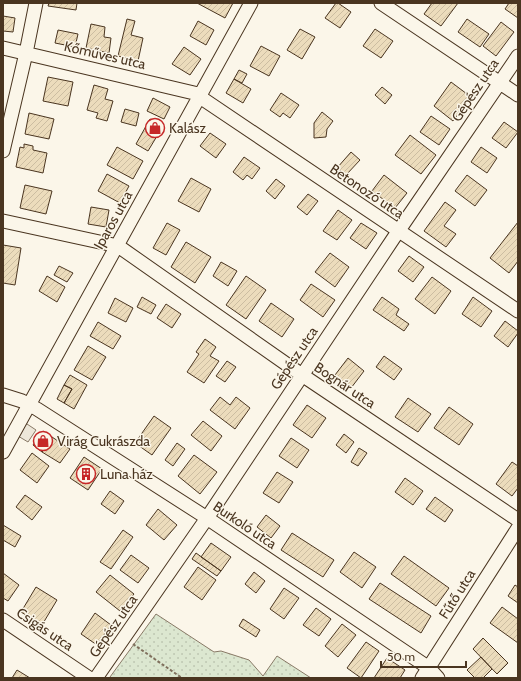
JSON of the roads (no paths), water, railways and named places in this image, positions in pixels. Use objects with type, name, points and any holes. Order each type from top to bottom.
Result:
[{"type":"street","points":[[3,151],[36,3]]},
{"type":"street","name":"Iparos utca","points":[[3,452],[251,3]]},
{"type":"street","points":[[381,3],[518,95]]},
{"type":"street","name":"Kőműves utca","points":[[3,48],[188,91],[199,96]]},
{"type":"street","name":"Gépész utca","points":[[96,678],[207,518],[398,231],[518,56]]},
{"type":"street","name":"Betonozó utca","points":[[199,96],[518,311]]},
{"type":"street","points":[[3,221],[118,246]]},
{"type":"street","name":"Bognár utca","points":[[118,246],[302,375],[518,520]]},
{"type":"street","name":"Burkoló utca","points":[[3,395],[29,404],[207,518],[430,675]]},
{"type":"street","name":"Fűtő utca","points":[[430,675],[518,528]]},
{"type":"street","name":"Csigás utca","points":[[3,620],[89,678]]},
{"type":"place","name":"Kalász","points":[[155,128]]},
{"type":"place","name":"Virág Cukrászda","points":[[43,441]]},
{"type":"place","name":"Luna ház","points":[[86,474]]}]
